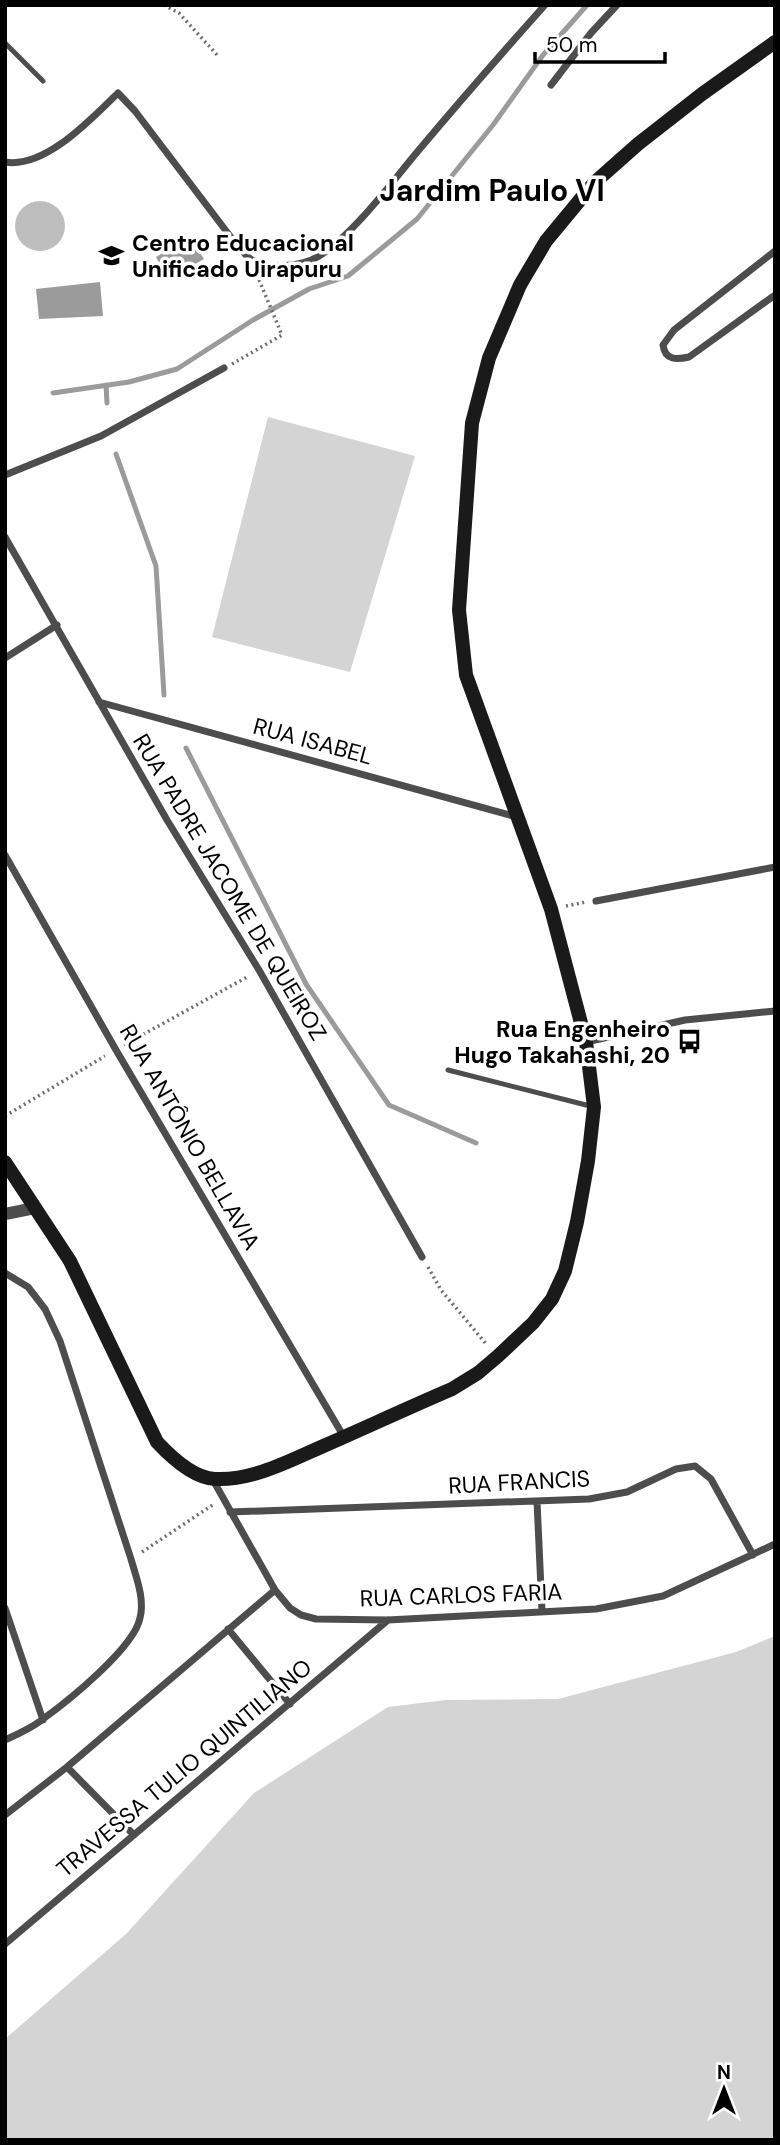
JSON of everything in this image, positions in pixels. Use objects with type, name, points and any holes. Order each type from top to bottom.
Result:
[{"type":"main road","points":[[5,1162],[70,1261],[157,1442],[167,1454],[193,1472],[212,1479],[240,1477],[278,1465],[452,1389],[478,1373],[498,1356],[533,1323],[552,1298],[565,1271],[582,1199],[594,1107],[586,1042],[551,909],[466,675],[459,610],[472,422],[489,358],[520,285],[545,241],[594,183],[638,144],[775,42]]},
{"type":"street","points":[[5,163],[28,163],[44,156],[118,93],[135,111],[233,240],[252,260],[268,265],[296,264],[318,257],[340,240],[383,194],[482,75],[545,5]]},
{"type":"street","points":[[551,85],[591,33],[617,5]]},
{"type":"street","points":[[775,251],[674,330],[663,345],[664,352],[669,358],[689,356],[775,295]]},
{"type":"street","points":[[5,475],[101,436],[225,368]]},
{"type":"street","name":"RUA PADRE JACOME DE QUEIROZ","points":[[5,537],[167,820],[259,970],[422,1257]]},
{"type":"street","points":[[5,657],[57,625]]},
{"type":"street","name":"RUA ISABEL","points":[[99,702],[517,817]]},
{"type":"street","name":"RUA ANTÔNIO BELLAVIA","points":[[5,855],[116,1050],[344,1437]]},
{"type":"street","points":[[596,901],[775,867]]},
{"type":"street","points":[[586,1042],[685,1020],[775,1011]]},
{"type":"street","points":[[5,1214],[35,1208]]},
{"type":"street","points":[[5,1273],[28,1287],[46,1309],[60,1342],[140,1592],[140,1618],[132,1635],[104,1668],[43,1720],[5,1740]]},
{"type":"street","name":"RUA FRANCIS","points":[[230,1512],[606,1496],[627,1492],[676,1469],[695,1466],[711,1479],[753,1555]]},
{"type":"street","name":"RUA CARLOS FARIA","points":[[212,1479],[275,1590],[290,1608],[309,1617],[387,1620],[596,1609],[663,1596],[775,1544]]},
{"type":"street","points":[[537,1501],[542,1611]]},
{"type":"street","points":[[5,1815],[275,1590]]},
{"type":"street","points":[[5,1608],[43,1720]]},
{"type":"street","name":"TRAVESSA TULIO QUINTILIANO","points":[[5,1944],[387,1620]]},
{"type":"street","points":[[228,1629],[290,1704]]},
{"type":"street","points":[[67,1766],[134,1835]]},
{"type":"lane","points":[[5,43],[43,81]]},
{"type":"lane","points":[[447,1070],[594,1107]]},
{"type":"path","points":[[164,5],[179,13],[219,57]]},
{"type":"path","points":[[225,368],[282,335],[252,260]]},
{"type":"path","points":[[551,909],[596,901]]},
{"type":"path","points":[[5,1116],[259,970]]},
{"type":"path","points":[[422,1257],[441,1290],[472,1330],[498,1356]]},
{"type":"path","points":[[131,1559],[222,1499]]},
{"type":"shaded area","points":[[190,237],[204,259],[190,267],[176,262],[163,270],[156,257]]},
{"type":"shaded area","points":[[100,282],[103,316],[39,319],[36,289]]},
{"type":"shaded area","points":[[268,417],[415,456],[350,672],[212,637]]},
{"type":"shaded area","points":[[775,1636],[775,2140],[5,2140],[5,2039],[126,1934],[254,1793],[388,1707],[446,1700],[558,1699],[736,1652]]},
{"type":"building","points":[[40,201],[58,208],[65,226],[58,244],[40,251],[22,244],[15,226],[22,208]]},
{"type":"waterway","points":[[53,393],[129,382],[177,369],[253,320],[309,289],[348,276],[417,219],[493,125],[543,55],[587,5]]},
{"type":"waterway","points":[[106,385],[107,403]]},
{"type":"waterway","points":[[116,454],[156,566],[164,695]]},
{"type":"waterway","points":[[186,748],[306,984],[389,1105],[476,1143]]},
{"type":"place","name":"Centro Educacional Unificado Uirapuru","points":[[112,256]]},
{"type":"place","name":"Rua Engenheiro Hugo Takahashi, 20","points":[[690,1042]]},
{"type":"district","name":"Jardim Paulo VI","points":[[492,191]]}]
